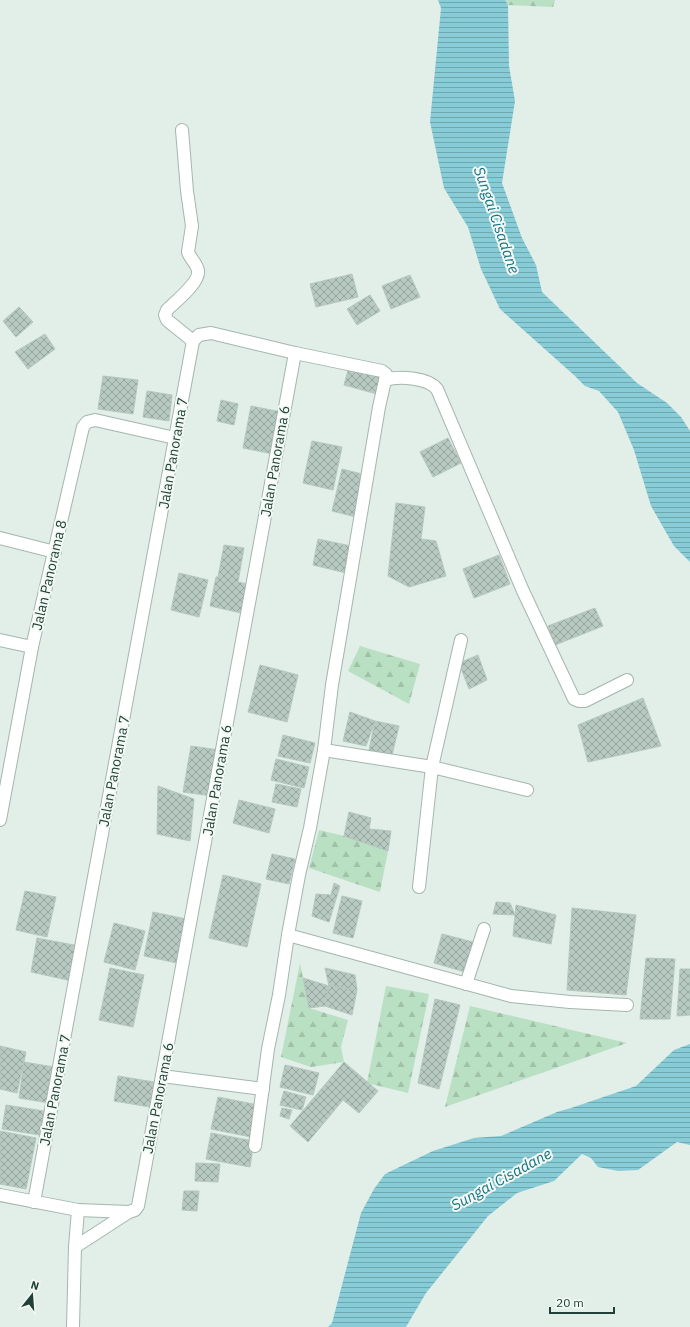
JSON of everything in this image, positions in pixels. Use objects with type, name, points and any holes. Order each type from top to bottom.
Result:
[{"type":"street","points":[[182,130],[187,190],[192,226],[188,252],[195,262],[199,272],[196,281],[167,310],[165,315],[167,320],[193,341],[199,335],[211,333],[295,353],[382,371],[386,374],[379,407],[332,685],[324,750],[310,828],[299,876],[279,995],[268,1049],[255,1146]]},
{"type":"street","name":"Jalan Panorama 7","points":[[34,1202],[193,341]]},
{"type":"street","name":"Jalan Panorama 6","points":[[133,1209],[162,1076],[295,353]]},
{"type":"street","points":[[385,380],[398,377],[414,378],[432,384],[437,388],[523,591],[574,699],[585,701],[627,680]]},
{"type":"street","name":"Jalan Panorama 8","points":[[0,820],[32,647],[83,427],[87,422],[95,420],[176,438]]},
{"type":"street","points":[[0,538],[55,552]]},
{"type":"street","points":[[0,640],[32,647]]},
{"type":"street","points":[[418,887],[432,767],[460,640]]},
{"type":"street","points":[[324,750],[432,767],[527,790]]},
{"type":"street","points":[[466,984],[484,929]]},
{"type":"street","points":[[288,935],[511,996],[570,1002],[627,1005]]},
{"type":"street","points":[[162,1076],[263,1089]]},
{"type":"street","points":[[0,1195],[78,1210],[133,1209]]},
{"type":"street","points":[[75,1247],[133,1209]]},
{"type":"street","points":[[73,1327],[75,1247],[78,1210]]},
{"type":"green space","points":[[505,0],[555,0],[553,7],[508,5]]},
{"type":"green space","points":[[360,646],[420,664],[409,704],[348,671]]},
{"type":"green space","points":[[319,830],[344,836],[388,851],[380,892],[309,868]]},
{"type":"green space","points":[[300,963],[309,1008],[348,1020],[341,1047],[344,1062],[311,1067],[281,1057]]},
{"type":"green space","points":[[386,986],[429,994],[408,1093],[367,1083]]},
{"type":"green space","points":[[470,1006],[627,1043],[445,1107]]},
{"type":"water","name":"Sungai Cisadane","points":[[438,0],[505,0],[508,5],[509,66],[515,101],[502,183],[522,238],[536,265],[542,292],[637,383],[667,403],[681,417],[690,431],[690,562],[674,546],[651,506],[634,450],[618,412],[599,391],[585,386],[500,309],[481,269],[468,227],[444,188],[430,122],[441,8]]},
{"type":"water","name":"Sungai Cisadane","points":[[690,1044],[690,1145],[677,1142],[638,1170],[618,1171],[598,1167],[591,1158],[582,1154],[554,1181],[517,1193],[488,1216],[426,1293],[406,1327],[328,1327],[332,1323],[361,1213],[374,1189],[385,1174],[433,1151],[474,1138],[501,1136],[557,1112],[636,1086],[674,1050]]},
{"type":"building","points":[[352,274],[358,297],[316,307],[310,284]]},
{"type":"building","points":[[410,275],[420,297],[391,309],[382,286]]},
{"type":"building","points":[[370,295],[380,311],[357,325],[347,309]]},
{"type":"building","points":[[19,307],[33,322],[16,337],[3,321]]},
{"type":"building","points":[[45,334],[55,349],[28,369],[15,352]]},
{"type":"building","points":[[349,367],[382,377],[377,394],[344,385]]},
{"type":"building","points":[[103,376],[138,380],[133,414],[98,409]]},
{"type":"building","points":[[147,391],[172,395],[169,421],[143,417]]},
{"type":"building","points":[[221,400],[238,404],[234,425],[217,421]]},
{"type":"building","points":[[251,406],[281,412],[273,454],[243,448]]},
{"type":"building","points":[[448,438],[461,463],[433,477],[420,452]]},
{"type":"building","points":[[312,441],[342,447],[333,490],[303,483]]},
{"type":"building","points":[[342,469],[366,475],[356,517],[332,511]]},
{"type":"building","points":[[396,503],[425,507],[421,539],[436,541],[446,576],[409,587],[388,576]]},
{"type":"building","points":[[318,539],[351,546],[346,573],[313,565]]},
{"type":"building","points":[[224,545],[244,548],[238,582],[252,585],[246,614],[210,606],[216,577],[218,577]]},
{"type":"building","points":[[499,555],[510,584],[474,598],[463,569]]},
{"type":"building","points":[[179,573],[208,580],[199,617],[171,610]]},
{"type":"building","points":[[595,608],[603,626],[555,645],[548,626]]},
{"type":"building","points":[[478,655],[487,680],[469,689],[459,663]]},
{"type":"building","points":[[260,665],[298,675],[287,722],[248,712]]},
{"type":"building","points":[[643,698],[661,746],[588,762],[578,725]]},
{"type":"building","points":[[350,712],[375,721],[366,746],[343,741]]},
{"type":"building","points":[[375,721],[399,726],[392,755],[369,750]]},
{"type":"building","points":[[283,735],[315,743],[310,763],[278,756]]},
{"type":"building","points":[[191,746],[219,750],[212,796],[183,792]]},
{"type":"building","points":[[276,759],[309,767],[304,788],[271,780]]},
{"type":"building","points":[[276,784],[301,789],[297,807],[272,802]]},
{"type":"building","points":[[158,786],[194,799],[190,841],[157,834]]},
{"type":"building","points":[[239,800],[275,809],[269,833],[233,823]]},
{"type":"building","points":[[349,812],[371,818],[369,829],[391,831],[388,851],[344,836]]},
{"type":"building","points":[[272,854],[295,859],[289,884],[266,879]]},
{"type":"building","points":[[223,875],[261,884],[247,947],[209,938]]},
{"type":"building","points":[[334,883],[340,886],[329,922],[312,916],[316,894],[331,895]]},
{"type":"building","points":[[25,891],[56,897],[47,937],[16,930]]},
{"type":"building","points":[[342,896],[362,901],[353,938],[333,933]]},
{"type":"building","points":[[496,902],[510,903],[515,915],[493,914]]},
{"type":"building","points":[[516,905],[556,915],[551,944],[513,936]]},
{"type":"building","points":[[572,908],[636,915],[626,995],[567,990]]},
{"type":"building","points":[[153,912],[191,920],[182,964],[144,956]]},
{"type":"building","points":[[114,923],[145,931],[135,970],[104,962]]},
{"type":"building","points":[[442,934],[473,942],[465,972],[434,963]]},
{"type":"building","points":[[37,938],[79,946],[72,981],[31,972]]},
{"type":"building","points":[[646,958],[675,959],[670,1019],[640,1019]]},
{"type":"building","points":[[110,968],[144,975],[133,1027],[99,1020]]},
{"type":"building","points":[[325,968],[355,975],[357,990],[329,986]]},
{"type":"building","points":[[680,969],[690,969],[690,1015],[677,1016]]},
{"type":"building","points":[[303,978],[329,986],[325,1006],[309,1008]]},
{"type":"building","points":[[329,986],[357,990],[352,1015],[325,1006]]},
{"type":"building","points":[[435,999],[460,1005],[439,1089],[418,1083]]},
{"type":"building","points":[[0,1046],[26,1052],[17,1093],[0,1089]]},
{"type":"building","points":[[24,1062],[54,1067],[49,1103],[19,1098]]},
{"type":"building","points":[[344,1062],[378,1091],[359,1113],[343,1100],[308,1142],[290,1126]]},
{"type":"building","points":[[285,1065],[319,1073],[313,1095],[280,1087]]},
{"type":"building","points":[[118,1076],[154,1082],[150,1107],[114,1101]]},
{"type":"building","points":[[284,1091],[306,1097],[302,1110],[280,1105]]},
{"type":"building","points":[[218,1097],[258,1105],[251,1137],[211,1129]]},
{"type":"building","points":[[6,1105],[44,1111],[40,1135],[2,1129]]},
{"type":"building","points":[[282,1108],[292,1110],[289,1119],[280,1116]]},
{"type":"building","points":[[0,1131],[36,1138],[26,1189],[0,1184]]},
{"type":"building","points":[[211,1133],[254,1141],[250,1167],[206,1159]]},
{"type":"building","points":[[196,1163],[220,1164],[218,1182],[195,1181]]},
{"type":"building","points":[[184,1191],[199,1191],[197,1211],[182,1210]]}]
